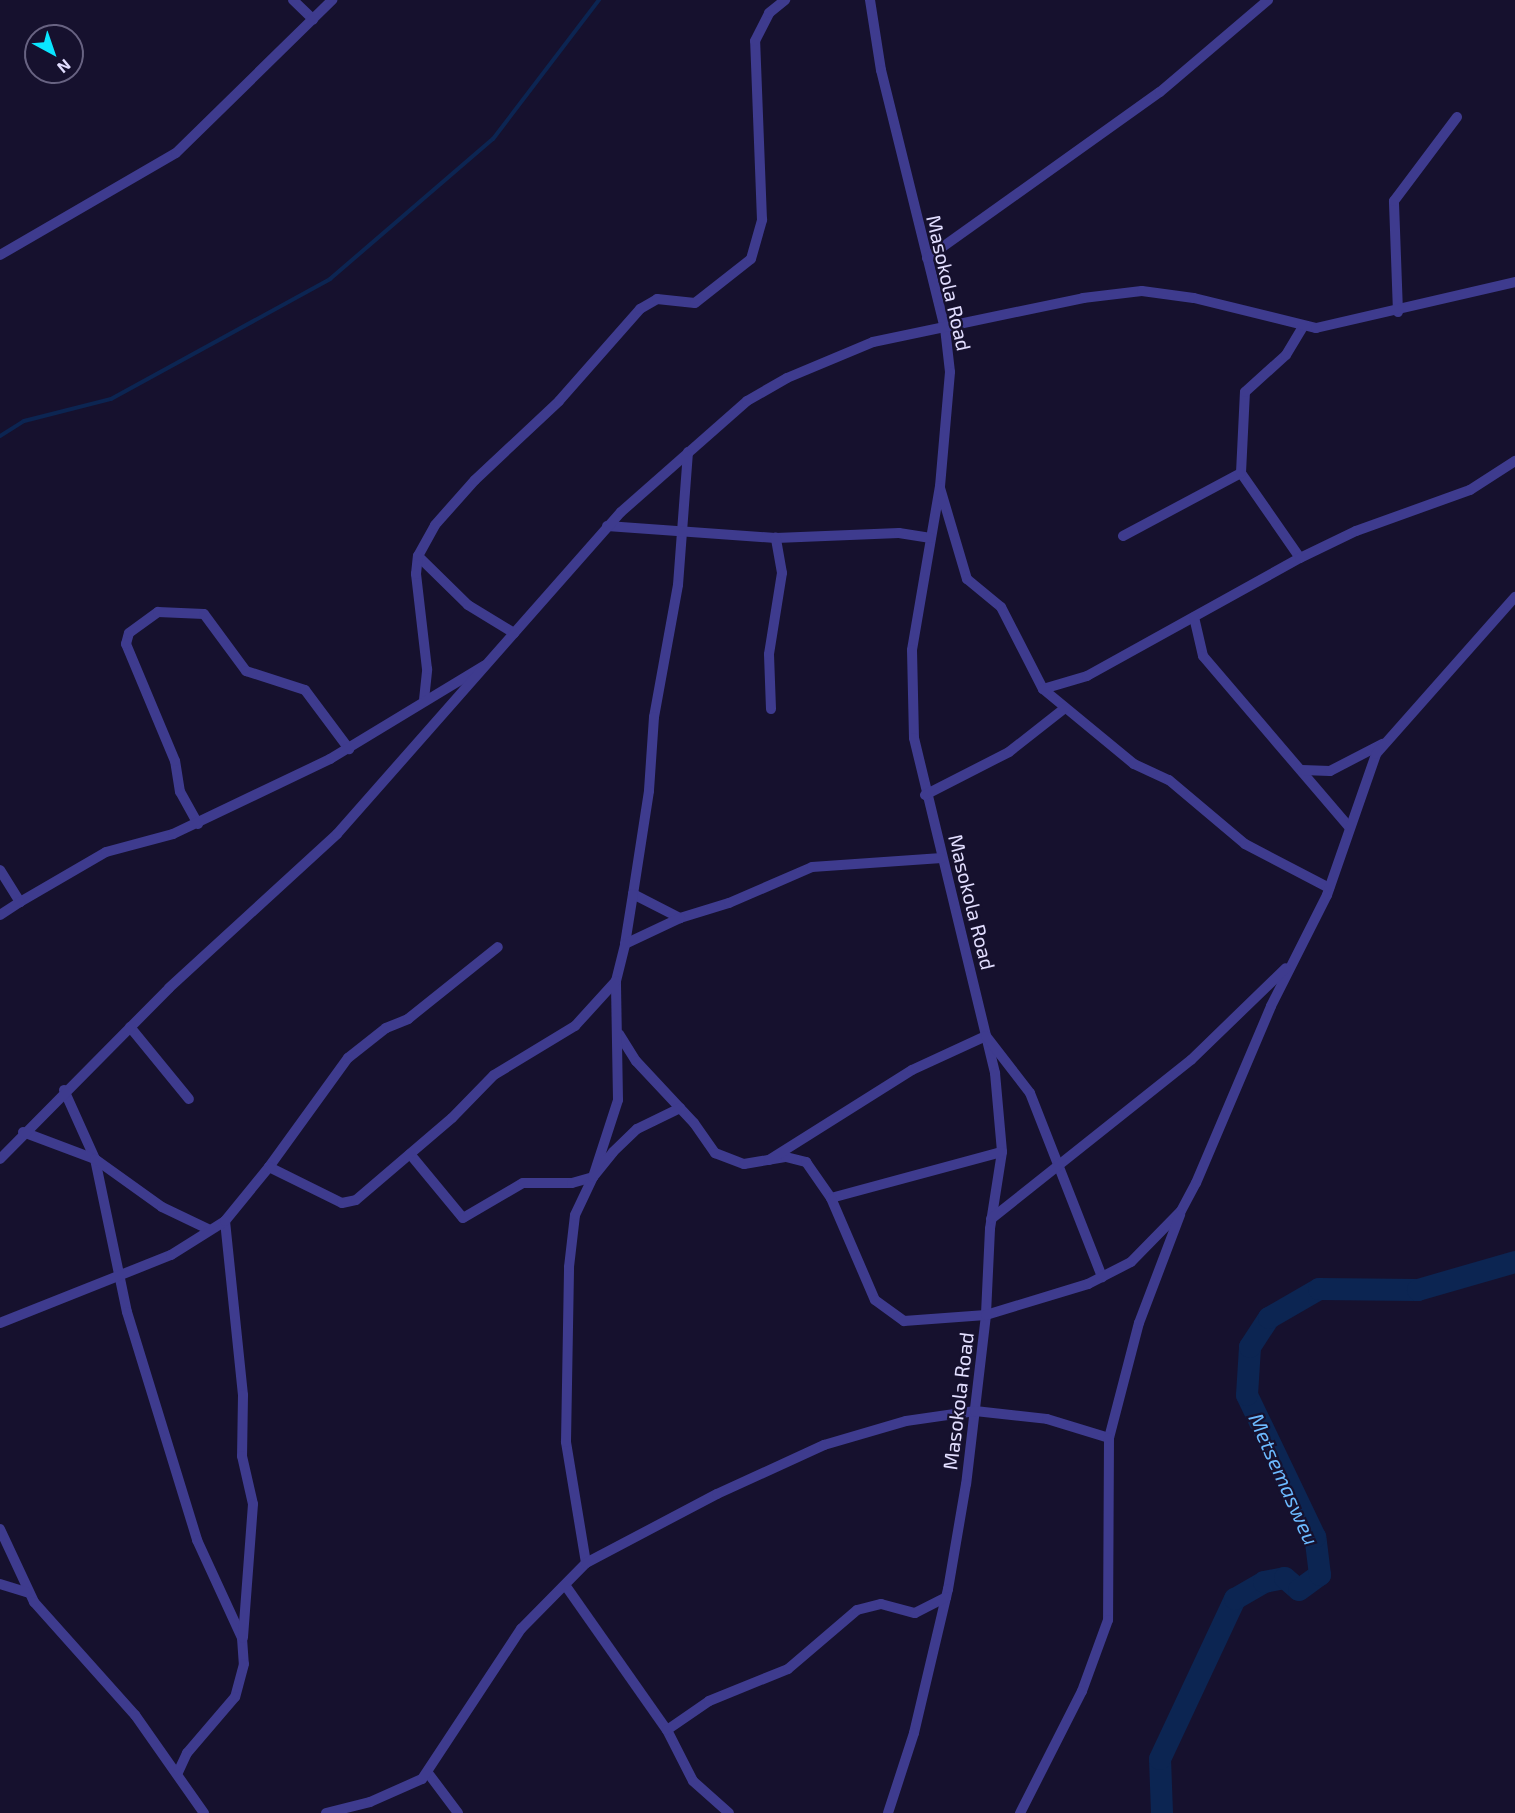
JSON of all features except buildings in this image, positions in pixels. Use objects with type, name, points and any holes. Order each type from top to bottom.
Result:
[{"type":"street","points":[[293,0],[312,19]]},
{"type":"street","points":[[0,255],[176,153],[332,0]]},
{"type":"street","points":[[424,700],[427,669],[418,556],[435,525],[475,480],[559,401],[640,309],[657,299],[694,303],[751,260],[762,220],[755,41],[758,29],[785,0]]},
{"type":"street","name":"Masokola Road","points":[[870,0],[881,70],[945,328],[950,403],[940,486],[912,650],[914,738],[925,795],[986,1036],[1001,1120],[1002,1152],[992,1219],[986,1315],[975,1411],[946,1597],[914,1733],[888,1813]]},
{"type":"street","points":[[927,258],[1160,92],[1268,0]]},
{"type":"street","points":[[1398,312],[1394,201],[1457,117]]},
{"type":"street","points":[[0,1159],[64,1090],[337,834],[491,662],[607,526],[747,401],[787,378],[873,342],[945,328],[1031,307],[1142,291],[1194,298],[1302,328],[1398,312],[1515,282]]},
{"type":"street","points":[[1300,558],[1241,473],[1245,392],[1287,355],[1302,328]]},
{"type":"street","points":[[586,1563],[566,1442],[569,1267],[575,1215],[614,1124],[619,1034],[616,981],[633,894],[649,791],[654,717],[678,585],[680,534],[688,452]]},
{"type":"street","points":[[1043,689],[1087,676],[1300,558],[1346,535],[1477,486],[1515,461]]},
{"type":"street","points":[[1124,536],[1241,473]]},
{"type":"street","points":[[940,486],[967,579],[1001,607],[1043,689],[1134,764],[1169,780],[1245,844],[1329,888]]},
{"type":"street","points":[[607,526],[680,534],[776,538],[899,533],[931,538]]},
{"type":"street","points":[[771,709],[769,654],[782,573],[776,538]]},
{"type":"street","points":[[418,556],[468,605],[514,633]]},
{"type":"street","points":[[1302,770],[1330,771],[1382,744],[1515,597]]},
{"type":"street","points":[[198,824],[180,792],[175,760],[126,644],[129,633],[158,612],[204,614],[211,619],[246,671],[305,690],[349,749]]},
{"type":"street","points":[[1194,617],[1203,656],[1350,828]]},
{"type":"street","points":[[0,915],[106,852],[198,824],[349,749],[424,700],[491,662]]},
{"type":"street","points":[[925,795],[1009,752],[1065,708]]},
{"type":"street","points":[[1020,1813],[1082,1691],[1108,1620],[1109,1438],[1139,1323],[1182,1211],[1292,961],[1329,888],[1382,744]]},
{"type":"street","points":[[625,944],[680,918],[729,903],[812,867],[942,858]]},
{"type":"street","points":[[0,870],[20,902]]},
{"type":"street","points":[[633,894],[680,918]]},
{"type":"street","points":[[0,1323],[171,1255],[208,1229],[225,1221],[269,1167],[348,1058],[386,1028],[408,1019],[498,947]]},
{"type":"street","points":[[992,1219],[1058,1169],[1191,1060],[1292,961]]},
{"type":"street","points":[[269,1167],[333,1200],[350,1203],[410,1154],[494,1075],[575,1026],[616,981]]},
{"type":"street","points":[[130,1027],[189,1099]]},
{"type":"street","points":[[619,1034],[636,1061],[723,1158],[744,1164],[769,1160],[806,1162],[831,1198],[880,1307],[904,1321],[925,1322],[986,1315],[1102,1277],[1131,1262],[1182,1211]]},
{"type":"street","points":[[769,1160],[912,1070],[986,1036],[1030,1093],[1102,1277]]},
{"type":"street","points":[[64,1090],[95,1159],[119,1277],[198,1540],[242,1638]]},
{"type":"street","points":[[410,1154],[463,1218],[524,1183],[572,1183],[593,1177],[637,1129],[680,1108]]},
{"type":"street","points":[[23,1132],[95,1159],[162,1207],[208,1229]]},
{"type":"street","points":[[831,1198],[1002,1152]]},
{"type":"street","points":[[178,1772],[191,1747],[235,1697],[244,1664],[242,1638],[253,1504],[242,1456],[243,1395],[225,1221]]},
{"type":"street","points":[[326,1813],[415,1785],[428,1773],[521,1629],[586,1563],[717,1494],[824,1445],[906,1420],[975,1411],[1047,1419],[1109,1438]]},
{"type":"street","points":[[0,1529],[27,1592],[162,1750],[204,1813]]},
{"type":"street","points":[[0,1584],[27,1592]]},
{"type":"street","points":[[565,1585],[667,1730],[693,1781],[729,1813]]},
{"type":"street","points":[[667,1730],[715,1698],[788,1670],[857,1610],[881,1604],[915,1613],[946,1597]]},
{"type":"street","points":[[162,1750],[191,1747]]},
{"type":"street","points":[[428,1773],[458,1813]]},
{"type":"waterway","points":[[0,436],[24,421],[111,399],[330,279],[493,139],[599,0]]},
{"type":"waterway","name":"Metsemasweu","points":[[1162,1813],[1160,1759],[1235,1599],[1264,1582],[1285,1578],[1299,1590],[1320,1575],[1315,1537],[1247,1395],[1250,1347],[1269,1318],[1319,1289],[1418,1290],[1515,1262]]}]
